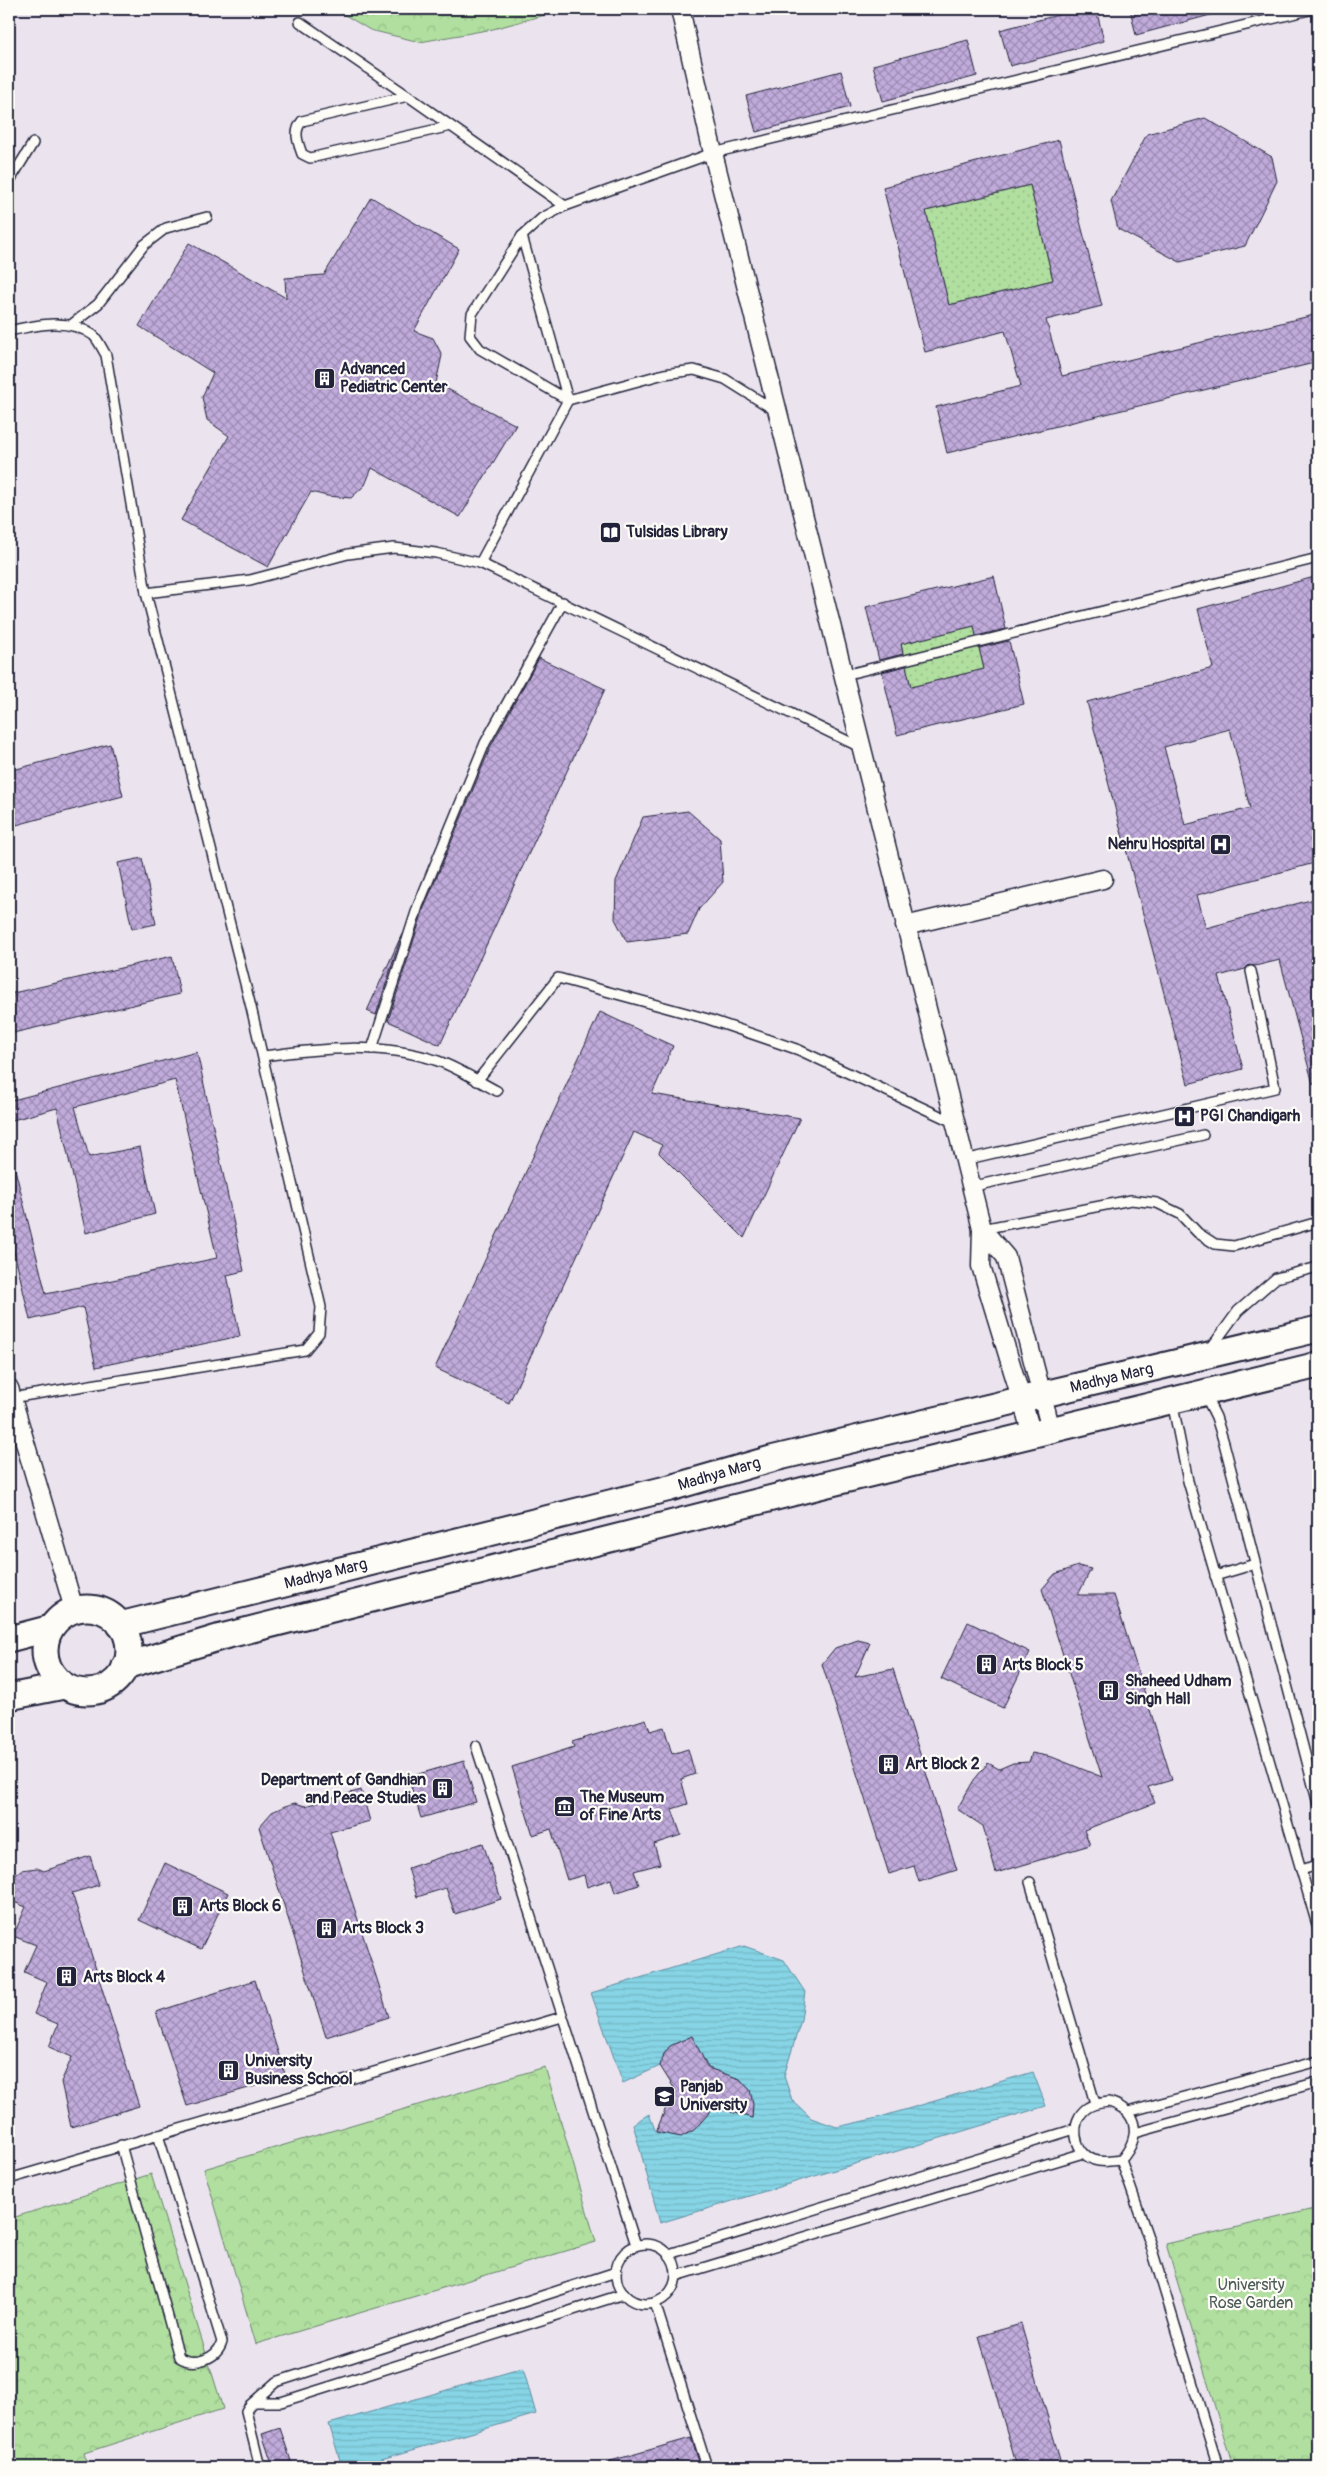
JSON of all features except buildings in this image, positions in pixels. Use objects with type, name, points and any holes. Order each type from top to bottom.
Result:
[{"type":"main road","name":"Madhya Marg","points":[[120,1625],[670,1488],[771,1459],[1318,1329]]},
{"type":"main road","points":[[126,1666],[221,1637],[1041,1432],[1318,1365]]},
{"type":"main road","points":[[90,1608],[101,1610],[120,1625],[127,1638],[126,1666],[112,1683],[92,1692],[78,1691],[64,1686],[48,1666],[45,1653],[46,1640],[51,1628],[61,1617],[74,1609],[90,1608]]},
{"type":"main road","points":[[9,1639],[51,1628]]},
{"type":"main road","points":[[9,1697],[64,1686]]},
{"type":"street","points":[[680,9],[713,153],[844,675],[953,1122],[982,1229],[981,1266],[1032,1397]]},
{"type":"street","points":[[905,926],[1103,878]]},
{"type":"street","points":[[982,1229],[1006,1257],[1032,1397],[1041,1432]]},
{"type":"street","points":[[10,1393],[74,1609]]},
{"type":"lane","points":[[779,414],[725,379],[694,370],[664,374],[568,400],[480,349],[470,336],[472,314],[522,236],[542,218],[565,206],[713,153],[1313,9]]},
{"type":"lane","points":[[300,22],[565,206]]},
{"type":"lane","points":[[408,96],[302,121],[297,127],[296,134],[302,154],[310,158],[451,126]]},
{"type":"lane","points":[[9,182],[32,143]]},
{"type":"lane","points":[[71,325],[98,304],[144,244],[166,228],[207,217]]},
{"type":"lane","points":[[480,562],[568,400],[522,236]]},
{"type":"lane","points":[[9,330],[42,324],[71,325],[94,336],[106,355],[146,593],[263,1056],[321,1307],[319,1333],[305,1350],[10,1393]]},
{"type":"lane","points":[[146,593],[250,580],[348,554],[394,548],[436,553],[480,562],[862,748]]},
{"type":"lane","points":[[844,675],[1318,558]]},
{"type":"lane","points":[[372,1049],[418,906],[485,743],[563,602]]},
{"type":"lane","points":[[964,1160],[1275,1088],[1251,971]]},
{"type":"lane","points":[[477,1081],[558,978],[708,1019],[799,1050],[953,1122]]},
{"type":"lane","points":[[263,1056],[356,1048],[402,1052],[440,1062],[497,1091]]},
{"type":"lane","points":[[970,1187],[1203,1135]]},
{"type":"lane","points":[[982,1229],[1131,1200],[1157,1202],[1173,1210],[1180,1214],[1198,1234],[1215,1244],[1234,1246],[1318,1222]]},
{"type":"lane","points":[[1206,1355],[1238,1312],[1276,1278],[1318,1267]]},
{"type":"lane","points":[[1203,1393],[1216,1417],[1318,1804]]},
{"type":"lane","points":[[1172,1400],[1188,1481],[1318,1928]]},
{"type":"lane","points":[[1215,1576],[1255,1564]]},
{"type":"lane","points":[[476,1746],[636,2245]]},
{"type":"lane","points":[[1301,1870],[1318,1865]]},
{"type":"lane","points":[[1030,1882],[1096,2103]]},
{"type":"lane","points":[[9,2178],[562,2018]]},
{"type":"lane","points":[[1128,2112],[1318,2061]]},
{"type":"lane","points":[[1135,2133],[1318,2082]]},
{"type":"lane","points":[[1109,2102],[1119,2105],[1128,2112],[1134,2122],[1135,2133],[1132,2146],[1121,2160],[1103,2162],[1091,2159],[1083,2152],[1076,2141],[1075,2129],[1078,2118],[1085,2109],[1096,2103],[1109,2102]]},
{"type":"lane","points":[[669,2254],[1075,2129]]},
{"type":"lane","points":[[121,2145],[179,2357],[186,2361],[194,2362],[215,2355],[220,2350],[222,2342],[158,2135]]},
{"type":"lane","points":[[676,2276],[1083,2152]]},
{"type":"lane","points":[[1121,2160],[1150,2244],[1218,2467]]},
{"type":"lane","points":[[650,2244],[659,2247],[669,2254],[674,2264],[676,2276],[673,2288],[667,2296],[655,2303],[643,2304],[632,2301],[617,2284],[616,2272],[619,2260],[626,2251],[636,2245],[650,2244]]},
{"type":"lane","points":[[260,2467],[246,2415],[247,2409],[276,2382],[616,2272]]},
{"type":"lane","points":[[256,2402],[281,2402],[624,2294]]},
{"type":"lane","points":[[655,2303],[707,2467]]},
{"type":"green space","points":[[335,9],[567,9],[493,29],[420,42],[370,30]]},
{"type":"green space","points":[[1030,185],[1053,280],[949,305],[926,211]]},
{"type":"green space","points":[[974,626],[984,669],[911,687],[901,644]]},
{"type":"green space","points":[[545,2067],[596,2242],[256,2344],[204,2169]]},
{"type":"green space","points":[[151,2174],[223,2409],[84,2453],[88,2467],[9,2467],[9,2219]]},
{"type":"green space","name":"University Rose Garden","points":[[1318,2208],[1318,2467],[1233,2467],[1166,2244]]},
{"type":"water","points":[[744,1946],[784,1960],[805,1992],[801,2020],[784,2076],[792,2100],[811,2118],[837,2127],[877,2118],[1033,2072],[1046,2106],[660,2223],[633,2124],[649,2114],[656,2132],[694,2130],[714,2107],[752,2118],[751,2096],[742,2083],[736,2079],[708,2068],[692,2037],[671,2046],[662,2059],[660,2066],[623,2083],[591,1993]]},
{"type":"water","points":[[523,2368],[536,2414],[354,2467],[342,2467],[329,2424]]},
{"type":"place","name":"Advanced Pediatric Center","points":[[324,378]]},
{"type":"place","name":"Tulsidas Library","points":[[610,532]]},
{"type":"place","name":"Nehru Hospital","points":[[1221,844]]},
{"type":"place","name":"PGI Chandigarh","points":[[1184,1116]]},
{"type":"place","name":"Arts Block 5","points":[[986,1665]]},
{"type":"place","name":"Shaheed Udham Singh Hall","points":[[1109,1690]]},
{"type":"place","name":"Art Block 2","points":[[889,1764]]},
{"type":"place","name":"Department of Gandhian and Peace Studies","points":[[442,1789]]},
{"type":"place","name":"The Museum of Fine Arts","points":[[564,1806]]},
{"type":"place","name":"Arts Block 6","points":[[183,1906]]},
{"type":"place","name":"Arts Block 3","points":[[326,1928]]},
{"type":"place","name":"Arts Block 4","points":[[67,1977]]},
{"type":"place","name":"University Business School","points":[[229,2070]]},
{"type":"place","name":"Panjab University","points":[[664,2096]]}]
